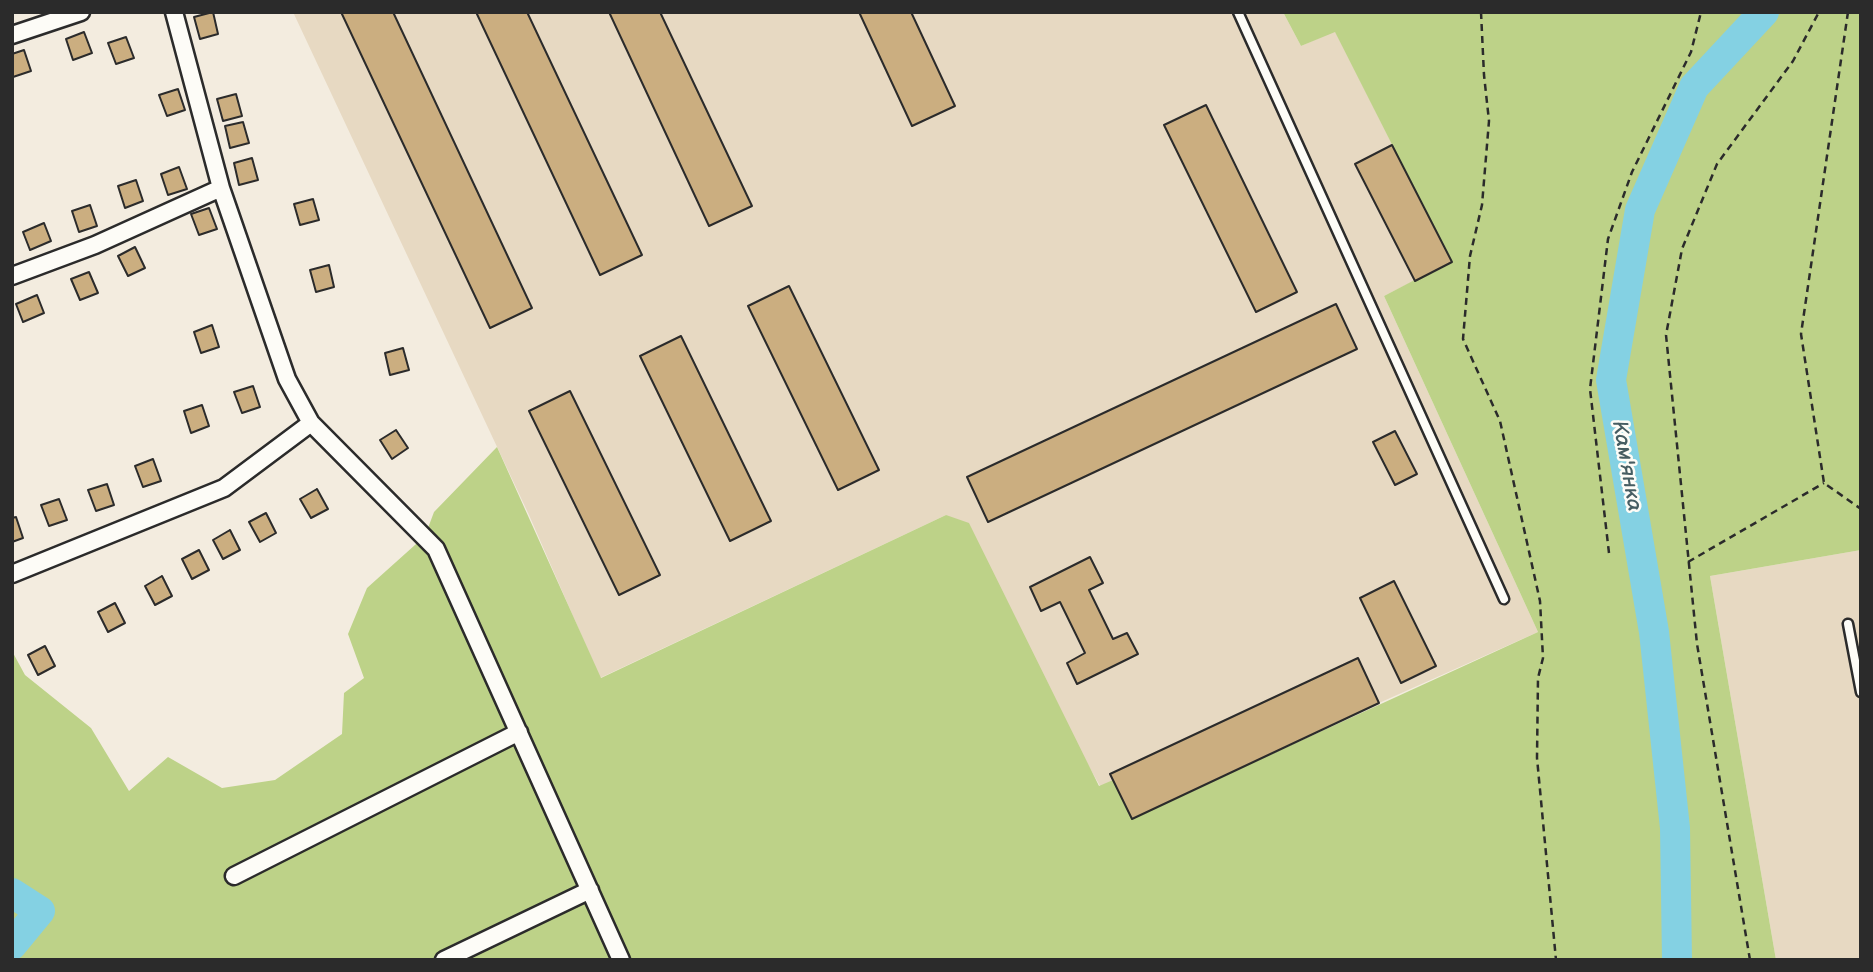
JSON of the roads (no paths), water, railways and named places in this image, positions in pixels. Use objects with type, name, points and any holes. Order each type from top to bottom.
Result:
[{"type":"street","points":[[12,35],[81,12]]},
{"type":"street","points":[[174,12],[221,188],[287,379],[311,423],[436,549],[621,960]]},
{"type":"street","points":[[12,276],[95,245],[221,188]]},
{"type":"street","points":[[12,574],[224,488],[311,423]]},
{"type":"street","points":[[234,876],[519,732]]},
{"type":"street","points":[[444,960],[590,890]]},
{"type":"lane","points":[[1238,12],[1504,599]]},
{"type":"lane","points":[[1847,624],[1861,692]]},
{"type":"waterway","name":"Кам'янка","points":[[1677,960],[1675,828],[1654,632],[1611,380],[1640,210],[1694,87],[1764,12]]},
{"type":"waterway","points":[[12,893],[40,911],[12,945]]}]
